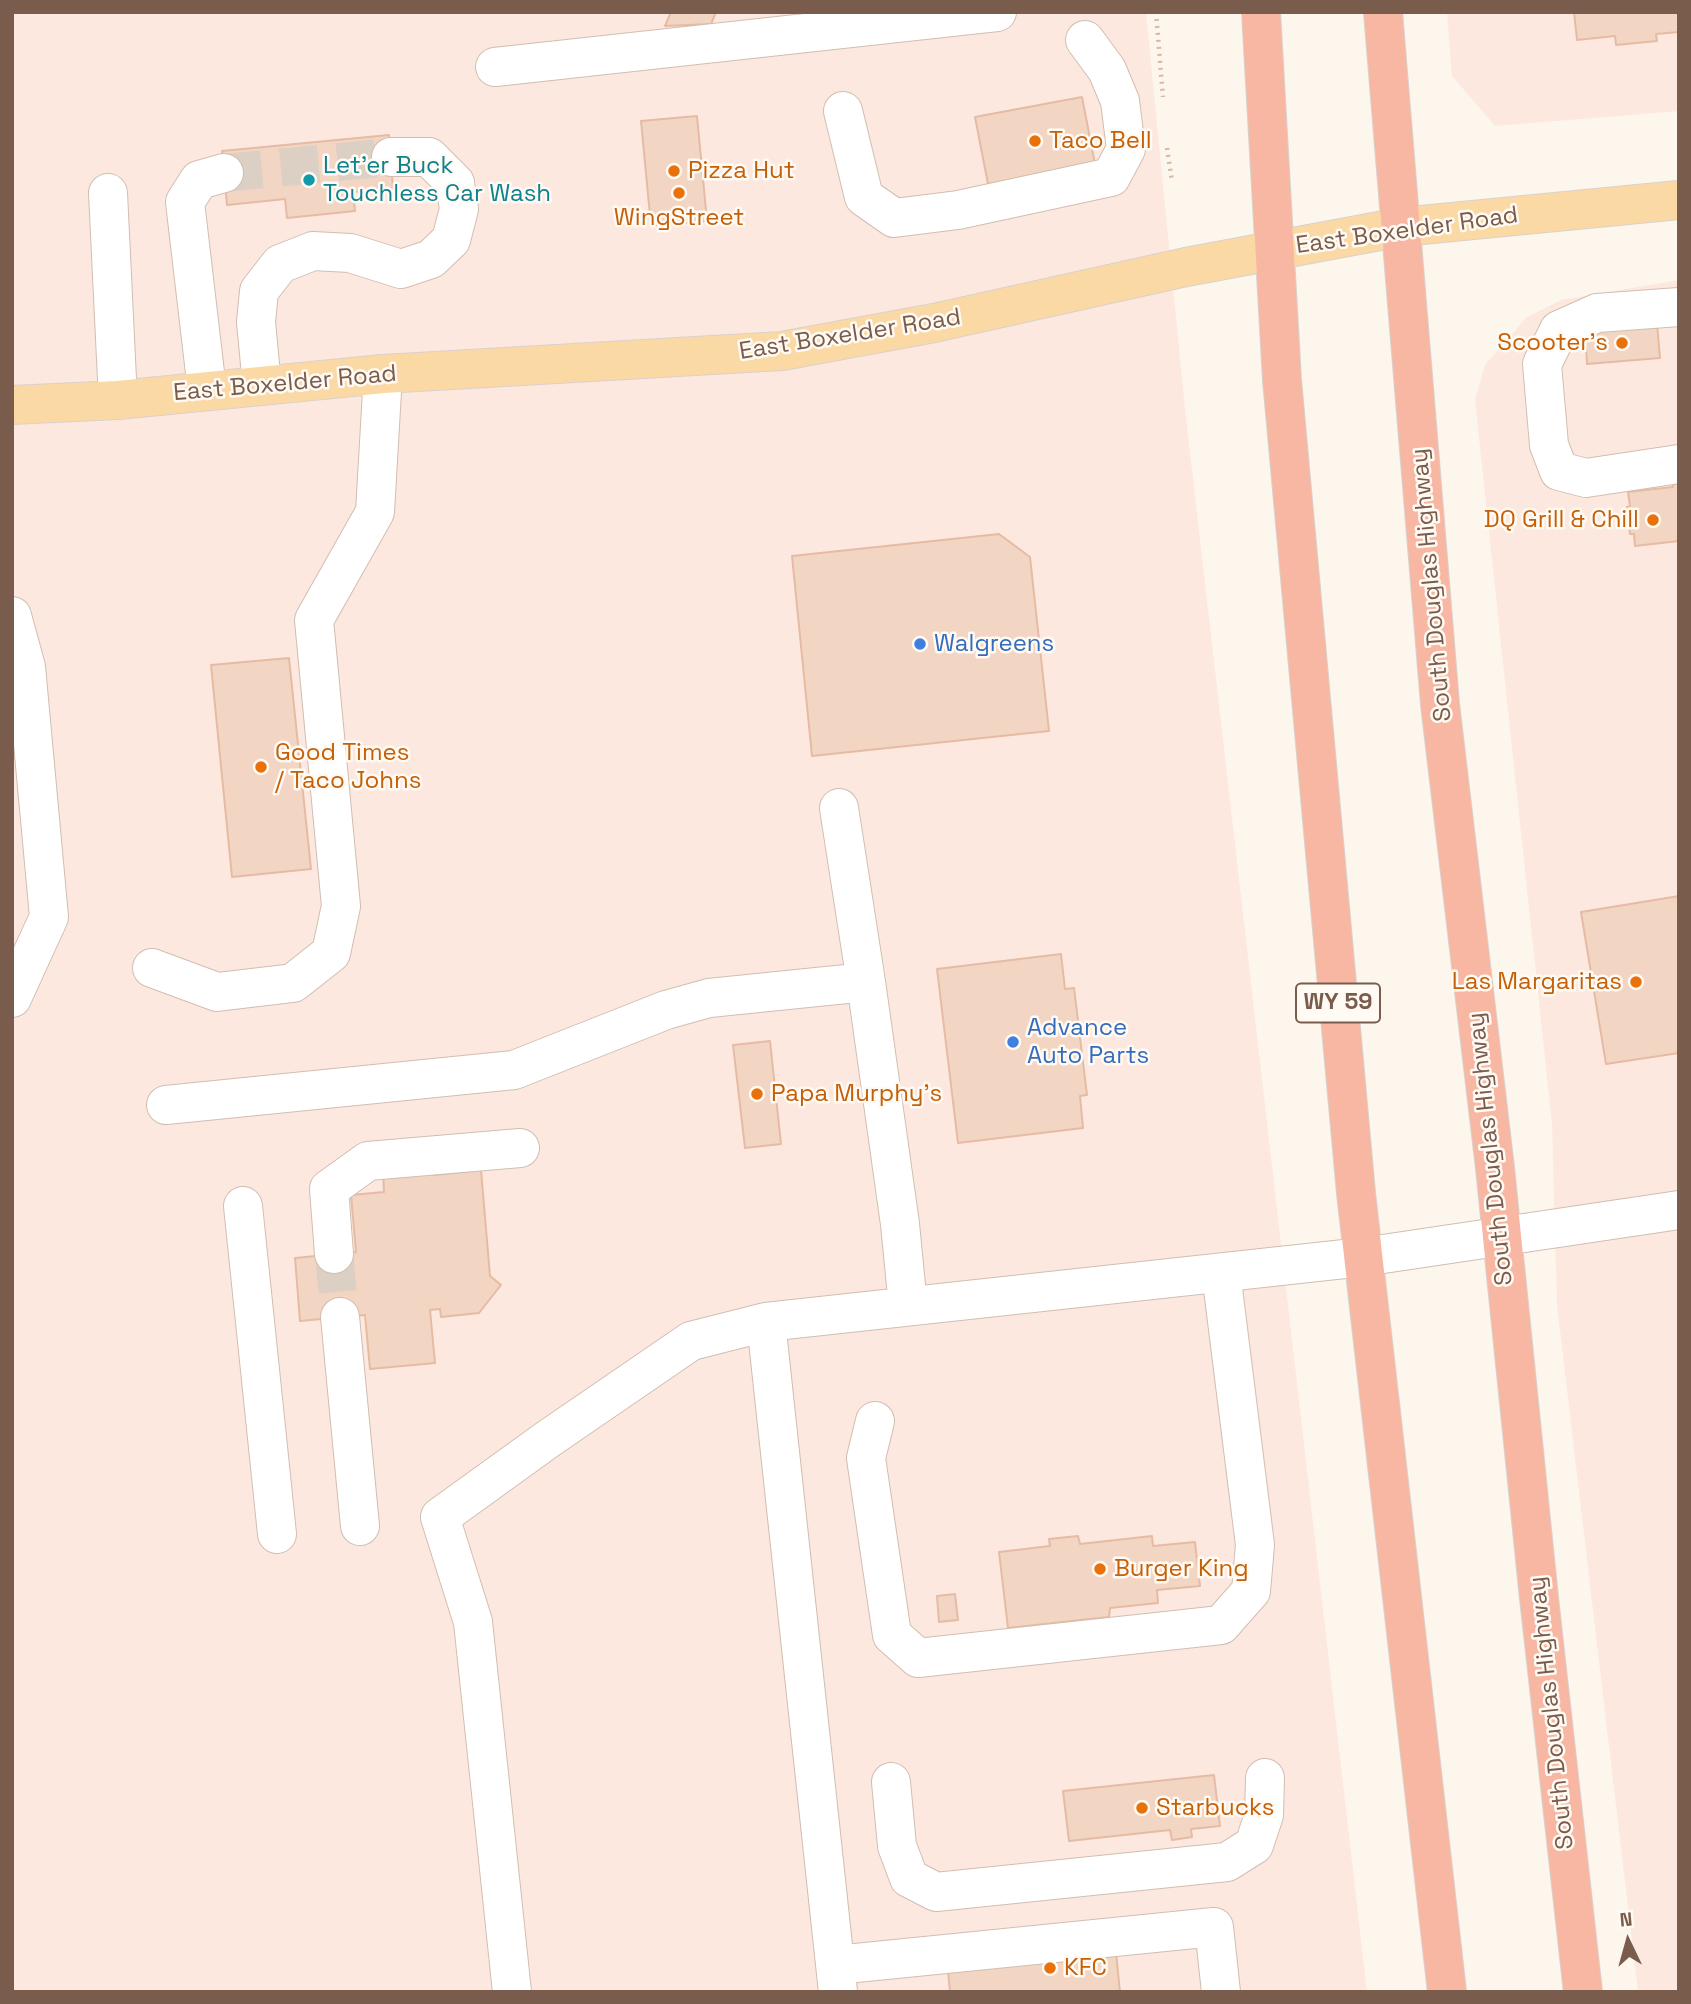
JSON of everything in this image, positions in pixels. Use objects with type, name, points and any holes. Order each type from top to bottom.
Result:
[{"type":"highway","name":"WY 59","points":[[1261,12],[1282,380],[1363,1256],[1447,1992]]},
{"type":"highway","name":"South Douglas Highway","points":[[1383,12],[1440,704],[1583,1992]]},
{"type":"main road","name":"East Boxelder Road","points":[[12,405],[118,400],[383,374],[782,351],[934,323],[1186,267],[1401,227],[1679,200]]},
{"type":"street","points":[[495,67],[997,12]]},
{"type":"street","points":[[843,111],[864,197],[894,218],[958,210],[1111,177],[1126,149],[1120,102],[1107,70],[1085,40]]},
{"type":"street","points":[[262,385],[257,322],[259,291],[280,264],[313,251],[350,253],[401,269],[431,260],[452,240],[459,209],[455,183],[429,157],[391,157]]},
{"type":"street","points":[[206,390],[185,202],[199,180],[224,173]]},
{"type":"street","points":[[108,193],[118,400]]},
{"type":"street","points":[[1679,307],[1597,313],[1559,330],[1542,364],[1549,445],[1559,471],[1586,478],[1679,464]]},
{"type":"street","points":[[152,968],[217,992],[293,983],[331,953],[341,906],[314,620],[375,512],[383,374]]},
{"type":"street","points":[[12,615],[26,667],[49,917],[12,998]]},
{"type":"street","points":[[839,808],[900,1224],[908,1306]]},
{"type":"street","points":[[166,1105],[513,1070],[666,1010],[709,998],[866,982]]},
{"type":"street","points":[[334,1254],[329,1189],[368,1161],[520,1148]]},
{"type":"street","points":[[243,1206],[277,1534]]},
{"type":"street","points":[[512,1992],[473,1622],[440,1517],[691,1341],[766,1322],[1363,1256],[1679,1210]]},
{"type":"street","points":[[875,1421],[866,1458],[892,1636],[918,1658],[1221,1625],[1251,1591],[1255,1545],[1221,1273]]},
{"type":"street","points":[[340,1317],[360,1526]]},
{"type":"street","points":[[766,1322],[837,1978],[1214,1927],[1221,1992]]},
{"type":"street","points":[[891,1782],[897,1846],[909,1878],[936,1892],[1227,1861],[1254,1844],[1264,1815],[1265,1778]]},
{"type":"path","points":[[1156,12],[1163,107]]},
{"type":"path","points":[[1167,146],[1172,181]]},
{"type":"shaded area","points":[[12,12],[1146,12],[1185,409],[1367,1992],[12,1992]]},
{"type":"shaded area","points":[[1447,12],[1679,12],[1679,111],[1495,126],[1452,76]]},
{"type":"shaded area","points":[[1679,280],[1679,1992],[1638,1992],[1557,1305],[1552,1124],[1475,400],[1485,365],[1527,317],[1561,300]]},
{"type":"building","points":[[671,12],[716,12],[711,24],[665,26]]},
{"type":"building","points":[[1574,12],[1679,12],[1679,32],[1656,34],[1657,41],[1616,45],[1615,36],[1577,40]]},
{"type":"building","name":"Taco Bell","points":[[1082,97],[1095,164],[988,184],[975,117]]},
{"type":"building","name":"Pizza Hut","points":[[697,116],[707,221],[651,226],[641,121]]},
{"type":"building","name":"Let'er Buck Touchless Car Wash","points":[[389,135],[393,188],[353,192],[355,211],[287,218],[285,199],[227,205],[222,151]]},
{"type":"building","name":"Scooter's","points":[[1657,323],[1660,358],[1587,364],[1585,329]]},
{"type":"building","name":"DQ Grill & Chill","points":[[1679,471],[1679,541],[1635,546],[1634,534],[1630,534],[1628,492],[1673,487],[1671,472]]},
{"type":"building","name":"Walgreens","points":[[999,534],[1030,557],[1049,731],[812,756],[792,556]]},
{"type":"building","name":"Good Times / Taco Johns","points":[[289,658],[311,869],[232,877],[211,665]]},
{"type":"building","name":"Las Margaritas","points":[[1679,896],[1679,1053],[1606,1064],[1581,912]]},
{"type":"building","name":"Advance Auto Parts","points":[[1061,954],[1065,989],[1074,988],[1087,1095],[1080,1096],[1083,1128],[958,1143],[937,969]]},
{"type":"building","name":"Papa Murphy's","points":[[770,1041],[781,1144],[745,1148],[733,1045]]},
{"type":"building","points":[[433,1168],[434,1175],[481,1170],[490,1276],[501,1285],[479,1313],[441,1317],[440,1309],[430,1310],[435,1363],[370,1369],[365,1315],[300,1321],[295,1258],[356,1252],[351,1195],[384,1192],[383,1173]]},
{"type":"building","name":"Burger King","points":[[1078,1536],[1080,1544],[1152,1536],[1153,1546],[1195,1542],[1200,1586],[1157,1590],[1158,1603],[1110,1608],[1109,1617],[1008,1628],[999,1552],[1050,1546],[1049,1539]]},
{"type":"building","points":[[955,1594],[958,1620],[939,1622],[937,1596]]},
{"type":"building","name":"Starbucks","points":[[1214,1775],[1220,1826],[1191,1829],[1192,1837],[1172,1840],[1170,1830],[1069,1841],[1063,1791]]},
{"type":"building","name":"KFC","points":[[1116,1953],[1120,1992],[950,1992],[948,1971]]},
{"type":"tunnel","points":[[224,173],[391,157]]},
{"type":"tunnel","points":[[334,1254],[340,1317]]},
{"type":"place","name":"Taco Bell","points":[[1035,141]]},
{"type":"place","name":"Pizza Hut","points":[[674,171]]},
{"type":"place","name":"Let'er Buck Touchless Car Wash","points":[[309,180]]},
{"type":"place","name":"WingStreet","points":[[679,193]]},
{"type":"place","name":"Scooter's","points":[[1622,343]]},
{"type":"place","name":"DQ Grill & Chill","points":[[1653,520]]},
{"type":"place","name":"Walgreens","points":[[920,644]]},
{"type":"place","name":"Good Times / Taco Johns","points":[[261,767]]},
{"type":"place","name":"Las Margaritas","points":[[1636,982]]},
{"type":"place","name":"Advance Auto Parts","points":[[1013,1042]]},
{"type":"place","name":"Papa Murphy's","points":[[757,1094]]},
{"type":"place","name":"Burger King","points":[[1100,1569]]},
{"type":"place","name":"Starbucks","points":[[1142,1808]]},
{"type":"place","name":"KFC","points":[[1050,1968]]}]
